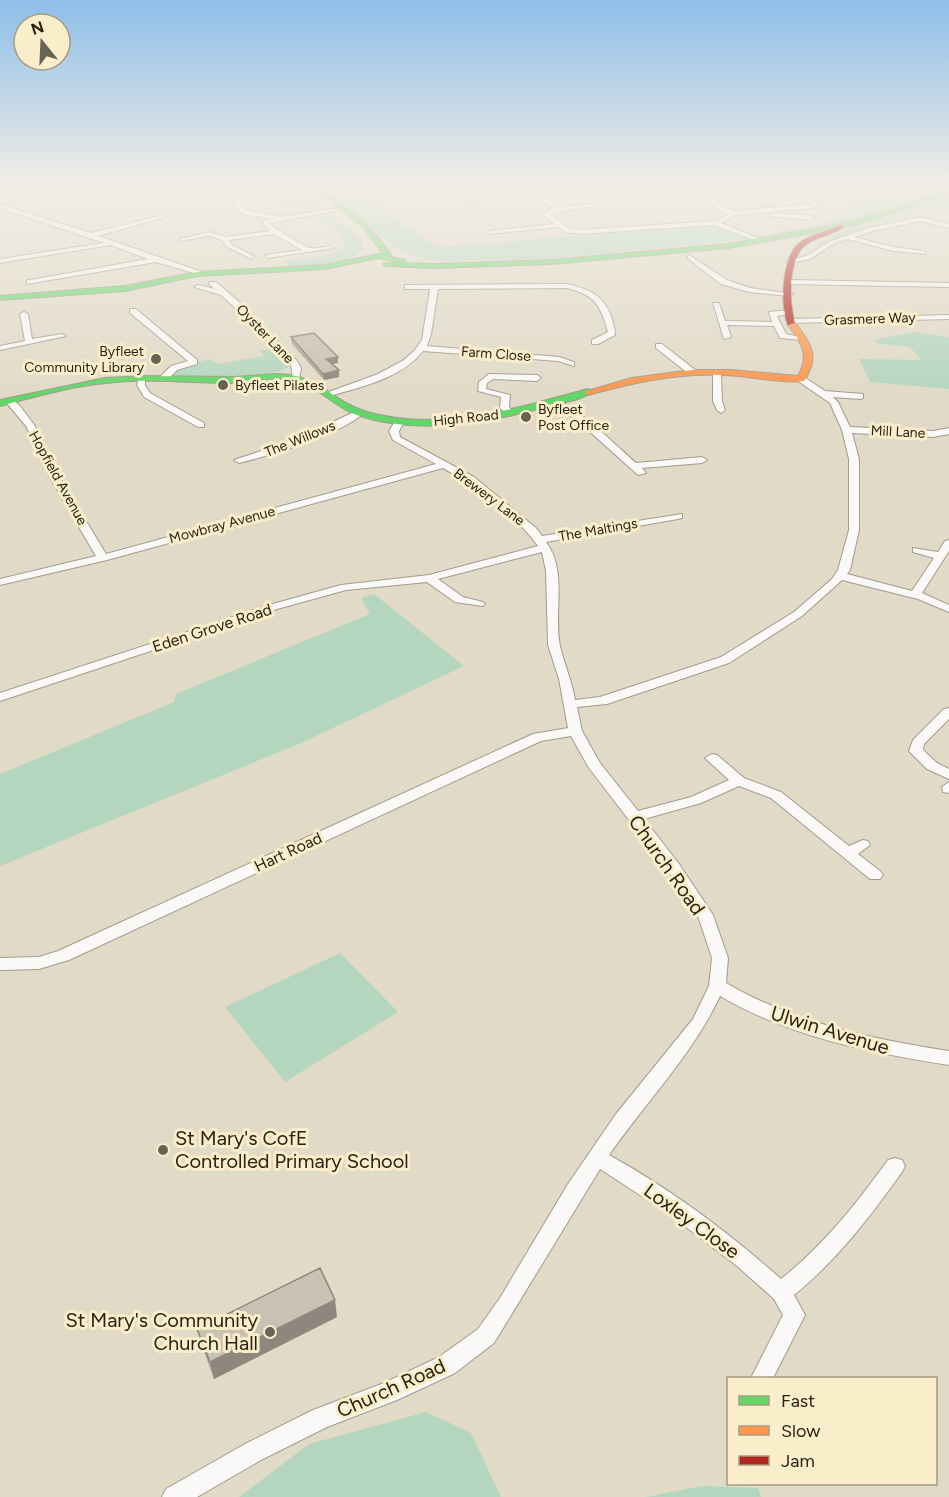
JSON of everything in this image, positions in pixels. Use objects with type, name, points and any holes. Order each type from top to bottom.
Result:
[{"type":"main road","points":[[377,256],[380,260]]},
{"type":"main road","points":[[380,256],[380,260]]},
{"type":"main road","points":[[213,283],[380,260],[459,265],[620,256]]},
{"type":"main road","points":[[793,256],[789,317],[808,346],[811,358],[808,370],[801,379]]},
{"type":"main road","points":[[0,298],[123,287],[180,277],[213,283],[235,282],[380,260]]},
{"type":"main road","name":"High Road","points":[[296,377],[310,382],[359,413],[399,422],[466,420],[509,413],[634,379],[692,372],[801,379]]},
{"type":"main road","points":[[4,402],[97,381],[263,380],[296,377]]},
{"type":"street","points":[[1,259],[24,256]]},
{"type":"street","points":[[143,256],[154,260],[180,277],[213,283]]},
{"type":"street","points":[[238,257],[249,256]]},
{"type":"street","points":[[689,257],[724,282],[748,290],[949,285]]},
{"type":"street","points":[[30,282],[154,260]]},
{"type":"street","name":"Oyster Lane","points":[[213,283],[294,363],[297,368],[296,377]]},
{"type":"street","points":[[408,287],[567,286],[590,291],[604,304],[612,333],[595,342]]},
{"type":"street","points":[[327,394],[386,374],[421,348],[426,341],[434,288]]},
{"type":"street","points":[[716,304],[727,337]]},
{"type":"street","points":[[133,311],[194,362],[174,368],[163,379]]},
{"type":"street","points":[[24,314],[29,343]]},
{"type":"street","points":[[789,317],[772,314],[783,336],[802,338]]},
{"type":"street","name":"Grasmere Way","points":[[789,317],[949,317]]},
{"type":"street","points":[[722,323],[777,324]]},
{"type":"street","points":[[0,348],[62,336]]},
{"type":"street","points":[[660,346],[692,372]]},
{"type":"street","name":"Farm Close","points":[[421,348],[559,359],[571,364]]},
{"type":"street","points":[[717,373],[719,383],[717,404],[721,410]]},
{"type":"street","points":[[509,413],[504,408],[506,395],[482,391],[482,383],[485,379],[492,376],[537,378]]},
{"type":"street","points":[[142,379],[141,385],[147,395],[191,420],[201,421]]},
{"type":"street","points":[[570,704],[602,701],[725,660],[798,614],[823,594],[840,576],[844,570],[854,530],[855,478],[848,430],[834,402],[825,393],[801,379]]},
{"type":"street","points":[[825,393],[860,396]]},
{"type":"street","points":[[555,401],[581,419],[638,470],[702,460]]},
{"type":"street","name":"Hopfield Avenue","points":[[4,402],[15,405],[31,430],[58,482],[103,558]]},
{"type":"street","name":"The Willows","points":[[238,460],[259,456],[286,446],[359,413]]},
{"type":"street","name":"Brewery Lane","points":[[399,422],[394,431],[396,438],[470,479],[532,530],[549,554],[552,571],[554,645],[570,704]]},
{"type":"street","name":"Mill Lane","points":[[848,430],[933,434],[949,431]]},
{"type":"street","name":"Mowbray Avenue","points":[[0,582],[103,558],[444,465]]},
{"type":"street","name":"The Maltings","points":[[542,544],[678,516]]},
{"type":"street","name":"The Maltings","points":[[657,520],[666,529]]},
{"type":"street","points":[[915,595],[949,543]]},
{"type":"street","name":"Eden Grove Road","points":[[0,697],[345,586],[429,578],[542,544]]},
{"type":"street","points":[[918,550],[941,556]]},
{"type":"street","points":[[840,576],[915,595],[949,609]]},
{"type":"street","points":[[429,578],[459,600],[479,604]]},
{"type":"street","name":"Church Road","points":[[182,1495],[253,1452],[321,1418],[389,1392],[447,1365],[486,1336],[575,1190],[623,1120],[699,1023],[717,986],[720,958],[705,915],[674,868],[594,765],[575,731],[570,704]]},
{"type":"street","points":[[949,712],[918,743],[916,751],[949,784]]},
{"type":"street","name":"Hart Road","points":[[0,964],[39,963],[63,956],[538,737],[575,731]]},
{"type":"street","points":[[712,758],[739,781],[776,795],[875,875]]},
{"type":"street","points":[[634,817],[696,800],[739,781]]},
{"type":"street","points":[[847,853],[863,845]]},
{"type":"street","name":"Ulwin Avenue","points":[[717,986],[741,1002],[819,1030],[904,1052],[949,1058]]},
{"type":"street","name":"Loxley Close","points":[[597,1158],[676,1208],[781,1292],[794,1315],[763,1377]]},
{"type":"street","points":[[781,1292],[815,1265],[857,1218],[895,1166]]},
{"type":"green space","points":[[324,256],[353,256],[338,262],[319,265],[291,267],[284,261]]},
{"type":"green space","points":[[417,256],[581,256],[550,259],[436,261]]},
{"type":"green space","points":[[913,332],[949,337],[949,389],[870,382],[859,359],[921,360],[910,347],[879,344],[874,340]]},
{"type":"green space","points":[[273,349],[290,366],[268,374],[234,378],[184,377],[174,375],[173,372],[210,359],[217,364],[264,356],[260,351]]},
{"type":"green space","points":[[374,594],[464,666],[299,744],[0,866],[0,774],[174,702],[176,694],[370,614],[361,598]]},
{"type":"green space","points":[[340,953],[398,1012],[285,1082],[225,1007]]},
{"type":"green space","points":[[426,1412],[471,1433],[501,1497],[239,1497],[309,1444]]},
{"type":"green space","points":[[702,1486],[758,1488],[761,1497],[646,1497]]},
{"type":"building","points":[[314,333],[338,357],[326,359],[339,370],[323,374],[291,337]]},
{"type":"building","points":[[320,1268],[335,1300],[210,1362],[197,1329]]},
{"type":"traffic: fast","points":[[0,298],[125,288],[197,274],[325,267],[378,256],[403,261]]},
{"type":"traffic: fast","points":[[387,264],[434,266],[552,262],[620,256]]},
{"type":"traffic: fast","points":[[0,403],[60,388],[105,380],[148,378],[234,380],[283,376],[307,381],[361,413],[388,420],[446,423],[505,414],[588,392]]},
{"type":"traffic: slow","points":[[588,392],[647,378],[708,372],[801,379],[809,362],[808,349],[791,323]]},
{"type":"traffic: jam","points":[[791,323],[788,283],[794,256]]},
{"type":"place","name":"Byfleet Community Library","points":[[156,359]]},
{"type":"place","name":"Byfleet Pilates","points":[[223,385]]},
{"type":"place","name":"Byfleet Post Office","points":[[526,417]]},
{"type":"place","name":"St Mary's CofE Controlled Primary School","points":[[163,1150]]},
{"type":"place","name":"St Mary's Community Church Hall","points":[[270,1332]]}]
